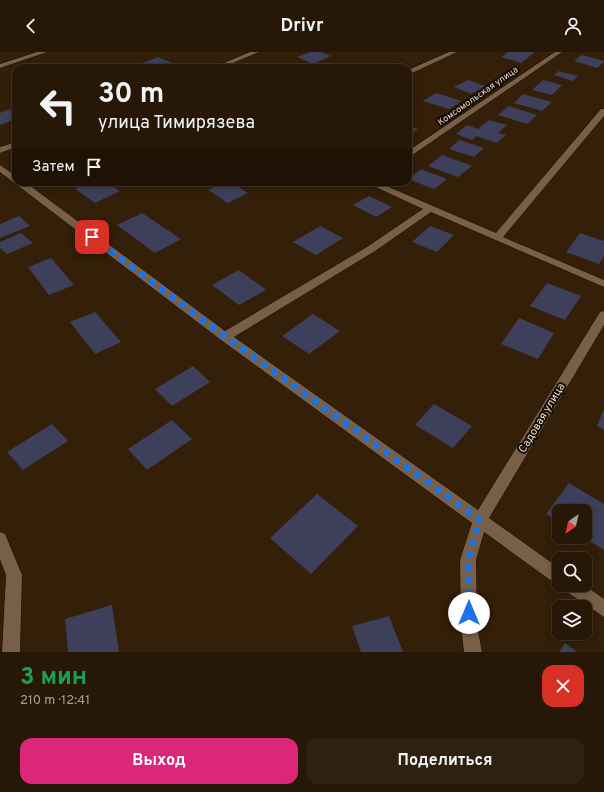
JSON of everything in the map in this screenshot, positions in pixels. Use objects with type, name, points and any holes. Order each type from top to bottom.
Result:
[{"type":"street","points":[[0,66],[44,52]]},
{"type":"street","points":[[225,64],[256,52]]},
{"type":"street","points":[[412,71],[454,52]]},
{"type":"street","name":"Комсомольская улица","points":[[412,152],[559,52]]},
{"type":"street","points":[[497,238],[604,111]]},
{"type":"street","points":[[0,150],[12,146]]},
{"type":"street","points":[[0,168],[12,177]]},
{"type":"street","points":[[24,186],[226,337],[552,572]]},
{"type":"street","points":[[378,186],[604,284]]},
{"type":"street","points":[[226,337],[371,249],[430,209]]},
{"type":"street","name":"Садовая улица","points":[[473,652],[469,626],[468,560],[480,520],[604,315]]},
{"type":"street","points":[[1,546],[14,575],[11,652]]},
{"type":"street","points":[[580,592],[604,609]]},
{"type":"building","points":[[310,52],[321,52],[331,56],[313,64],[297,57]]},
{"type":"building","points":[[508,52],[535,52],[521,63],[501,57]]},
{"type":"building","points":[[582,55],[604,62],[597,68],[574,61]]},
{"type":"building","points":[[158,57],[172,63],[169,64],[140,64]]},
{"type":"building","points":[[559,71],[578,76],[573,81],[554,75]]},
{"type":"building","points":[[468,80],[486,86],[471,94],[454,87]]},
{"type":"building","points":[[543,80],[562,85],[552,95],[532,90]]},
{"type":"building","points":[[436,93],[462,101],[449,109],[423,101]]},
{"type":"building","points":[[523,94],[552,102],[542,111],[514,103]]},
{"type":"building","points":[[509,106],[537,115],[527,124],[498,115]]},
{"type":"building","points":[[9,109],[12,111],[12,120],[0,125],[0,113]]},
{"type":"building","points":[[489,120],[507,125],[498,133],[506,135],[497,143],[476,136],[472,140],[456,134],[467,125],[478,129]]},
{"type":"building","points":[[412,127],[418,129],[412,133]]},
{"type":"building","points":[[459,140],[484,148],[474,157],[449,149]]},
{"type":"building","points":[[442,155],[472,166],[458,177],[428,166]]},
{"type":"building","points":[[421,169],[447,179],[434,189],[412,181],[412,176]]},
{"type":"building","points":[[82,186],[112,186],[120,191],[95,203],[75,189]]},
{"type":"building","points":[[217,186],[237,186],[248,193],[228,203],[208,190]]},
{"type":"building","points":[[369,196],[392,207],[376,217],[353,205]]},
{"type":"building","points":[[142,213],[181,239],[155,253],[117,225]]},
{"type":"building","points":[[19,216],[30,226],[0,238],[0,224]]},
{"type":"building","points":[[320,226],[343,238],[316,255],[293,242]]},
{"type":"building","points":[[430,226],[454,235],[437,252],[412,242]]},
{"type":"building","points":[[21,233],[33,243],[7,254],[0,248],[0,242]]},
{"type":"building","points":[[580,233],[604,241],[604,256],[599,264],[566,252]]},
{"type":"building","points":[[51,258],[74,285],[49,295],[28,267]]},
{"type":"building","points":[[239,270],[266,290],[239,305],[212,285]]},
{"type":"building","points":[[547,283],[581,296],[565,320],[530,306]]},
{"type":"building","points":[[95,312],[121,342],[95,354],[70,322]]},
{"type":"building","points":[[313,314],[340,331],[309,354],[282,336]]},
{"type":"building","points":[[519,318],[554,333],[538,359],[501,344]]},
{"type":"building","points":[[193,366],[210,382],[172,406],[155,389]]},
{"type":"building","points":[[434,404],[472,426],[453,448],[415,425]]},
{"type":"building","points":[[604,409],[604,430],[597,426]]},
{"type":"building","points":[[172,420],[192,439],[147,470],[128,449]]},
{"type":"building","points":[[52,424],[68,441],[23,470],[7,452]]},
{"type":"building","points":[[569,483],[604,504],[604,550],[592,542],[592,504],[553,504]]},
{"type":"building","points":[[317,494],[358,526],[311,574],[270,538]]},
{"type":"building","points":[[552,506],[552,518],[546,514]]},
{"type":"building","points":[[112,605],[119,652],[68,652],[65,619]]},
{"type":"building","points":[[389,616],[403,652],[361,652],[352,626]]},
{"type":"building","points":[[565,643],[577,652],[559,652]]},
{"type":"route","points":[[92,237],[226,337],[480,520],[468,560],[469,613]]}]
